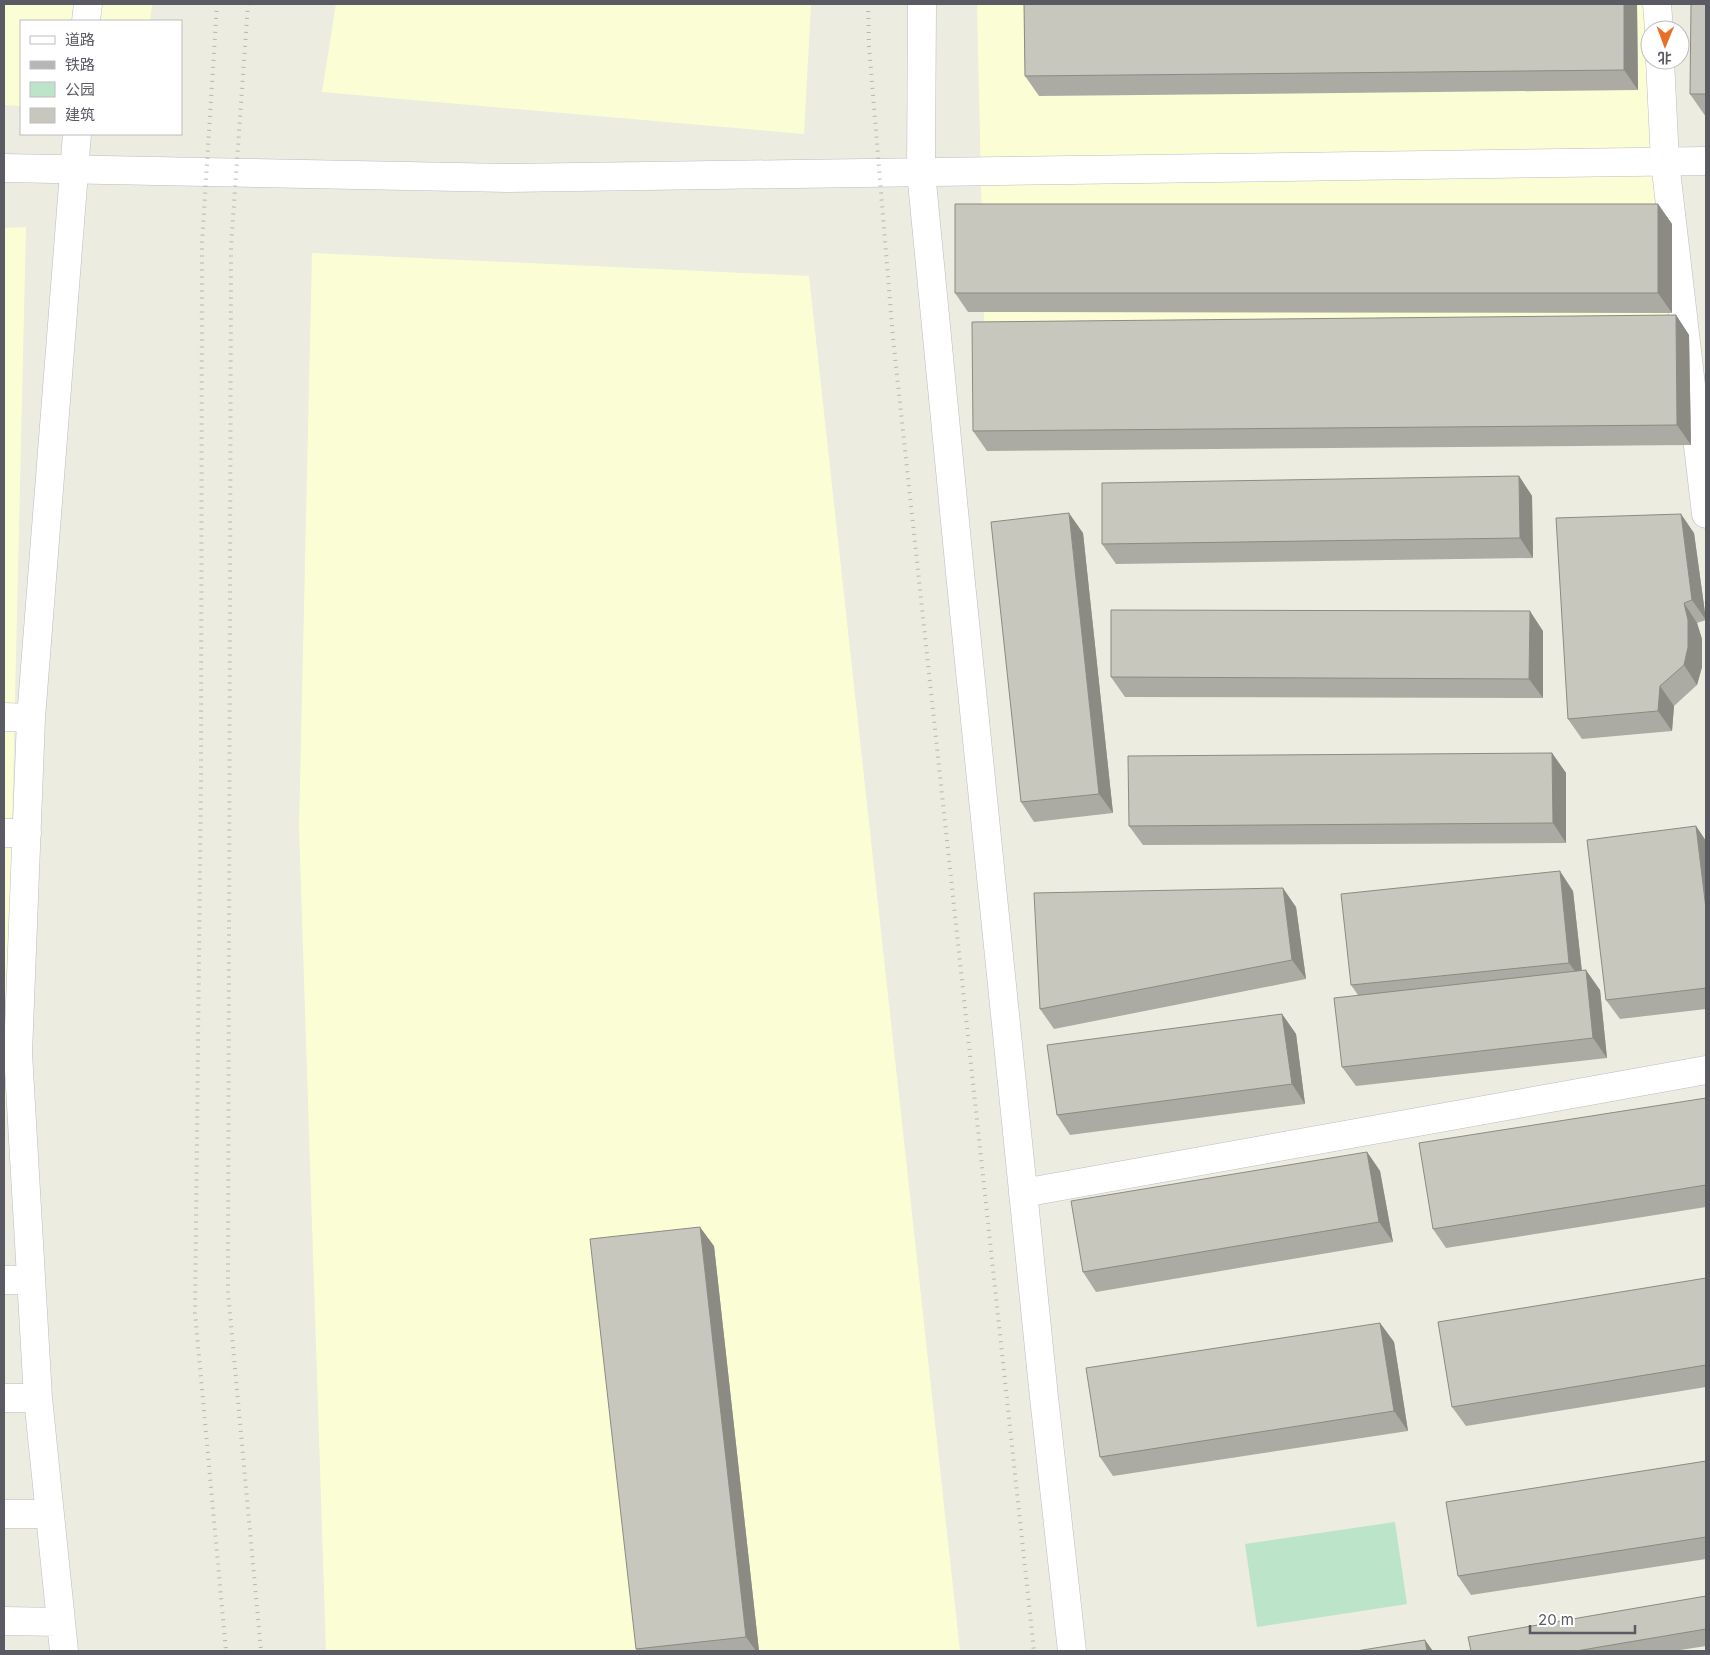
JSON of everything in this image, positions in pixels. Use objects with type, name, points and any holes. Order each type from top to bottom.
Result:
[{"type":"street","points":[[86,20],[88,4]]},
{"type":"street","points":[[922,4],[921,172],[1023,1193],[1072,1651]]},
{"type":"street","points":[[1657,4],[1658,20]]},
{"type":"street","points":[[1660,70],[1665,162],[1706,514]]},
{"type":"street","points":[[64,1651],[38,1398],[31,1280],[14,1159],[11,1053],[15,833],[31,718],[77,135]]},
{"type":"street","points":[[4,168],[508,178],[1706,161]]},
{"type":"street","points":[[4,717],[31,718]]},
{"type":"street","points":[[1023,1193],[1706,1070]]},
{"type":"street","points":[[4,1280],[31,1280]]},
{"type":"street","points":[[4,1398],[38,1398]]},
{"type":"street","points":[[4,1514],[50,1514]]},
{"type":"street","points":[[4,1621],[61,1622]]},
{"type":"shaded area","points":[[4,4],[152,4],[150,20],[20,20],[20,106],[4,105]]},
{"type":"shaded area","points":[[336,4],[811,4],[804,134],[322,92]]},
{"type":"shaded area","points":[[977,4],[1650,4],[1650,20],[1640,20],[1640,70],[1651,70],[1691,445],[987,451]]},
{"type":"shaded area","points":[[26,227],[4,1174],[4,228]]},
{"type":"shaded area","points":[[312,253],[809,276],[960,1651],[326,1651],[299,827]]},
{"type":"green space","points":[[1395,1522],[1407,1604],[1257,1627],[1245,1544]]},
{"type":"building","points":[[1024,4],[1624,4],[1624,70],[1025,76]]},
{"type":"building","points":[[1691,4],[1706,4],[1706,94],[1690,94]]},
{"type":"building","points":[[955,204],[1658,204],[1658,293],[955,293]]},
{"type":"building","points":[[1676,315],[1677,425],[973,431],[972,322]]},
{"type":"building","points":[[1519,476],[1520,538],[1102,544],[1102,483]]},
{"type":"building","points":[[1069,513],[1099,794],[1021,802],[991,522]]},
{"type":"building","points":[[1681,514],[1692,600],[1684,603],[1688,620],[1688,647],[1684,665],[1660,686],[1658,711],[1568,719],[1556,518]]},
{"type":"building","points":[[1111,610],[1530,611],[1529,679],[1111,677]]},
{"type":"building","points":[[1552,753],[1553,823],[1129,826],[1128,756]]},
{"type":"building","points":[[1696,826],[1706,909],[1706,988],[1606,1000],[1587,840]]},
{"type":"building","points":[[1560,871],[1569,963],[1351,985],[1341,894]]},
{"type":"building","points":[[1283,888],[1292,960],[1040,1009],[1034,893]]},
{"type":"building","points":[[1586,970],[1593,1038],[1342,1067],[1334,998]]},
{"type":"building","points":[[1282,1014],[1292,1084],[1057,1115],[1047,1045]]},
{"type":"building","points":[[1706,1098],[1706,1185],[1433,1229],[1419,1143]]},
{"type":"building","points":[[1367,1152],[1379,1222],[1083,1272],[1071,1201]]},
{"type":"building","points":[[700,1227],[746,1637],[636,1649],[590,1239]]},
{"type":"building","points":[[1706,1278],[1706,1365],[1452,1407],[1438,1322]]},
{"type":"building","points":[[1380,1323],[1394,1411],[1100,1457],[1086,1368]]},
{"type":"building","points":[[1706,1461],[1706,1537],[1458,1576],[1446,1502]]},
{"type":"building","points":[[1706,1596],[1706,1629],[1576,1651],[1471,1651],[1468,1637]]},
{"type":"building","points":[[1425,1640],[1427,1651],[1356,1651]]},
{"type":"railway","points":[[217,4],[202,243],[201,779],[195,1313],[226,1651]]},
{"type":"railway","points":[[248,4],[231,247],[228,1292],[261,1651]]},
{"type":"railway","points":[[868,4],[869,46],[893,338],[1034,1651]]}]
